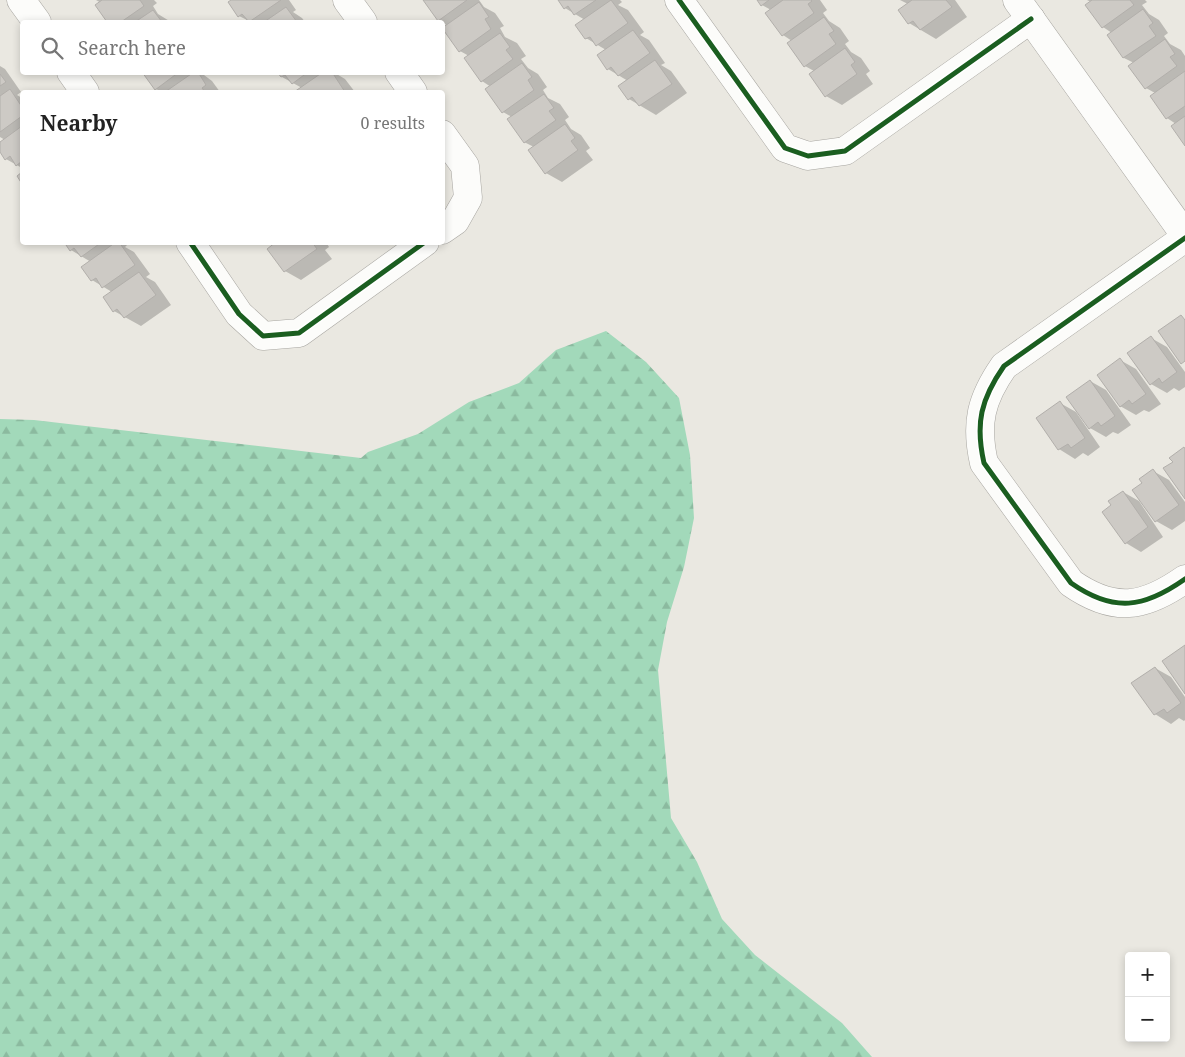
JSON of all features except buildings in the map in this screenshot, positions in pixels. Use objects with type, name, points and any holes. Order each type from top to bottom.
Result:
[{"type":"street","points":[[21,0],[36,20]]},
{"type":"street","points":[[347,0],[362,20]]},
{"type":"street","points":[[679,0],[784,148],[808,156],[844,151],[1024,10],[1185,236],[1004,366],[992,382],[984,400],[980,420],[980,442],[984,463],[1071,584],[1086,594],[1103,601],[1122,604],[1139,602],[1156,597],[1185,579]]},
{"type":"street","points":[[74,75],[84,90]]},
{"type":"street","points":[[401,75],[412,90]]},
{"type":"street","points":[[445,138],[465,166],[468,198],[455,221],[445,228]]},
{"type":"street","points":[[192,245],[239,314],[264,336],[299,333],[421,245]]},
{"type":"green space","points":[[606,331],[646,362],[679,398],[690,455],[694,518],[684,567],[667,622],[658,670],[671,818],[697,862],[722,919],[755,955],[842,1023],[872,1057],[0,1057],[0,419],[34,420],[361,458],[368,452],[418,434],[469,402],[519,383],[556,350]]},
{"type":"cycle path","points":[[679,0],[785,148],[808,156],[845,151],[1031,19]]},
{"type":"cycle path","points":[[1185,238],[1004,366],[990,389],[980,423],[981,449],[984,463],[1071,583],[1101,599],[1115,603],[1129,603],[1156,596],[1185,579]]},
{"type":"cycle path","points":[[192,245],[239,314],[263,336],[299,333],[421,245]]}]
